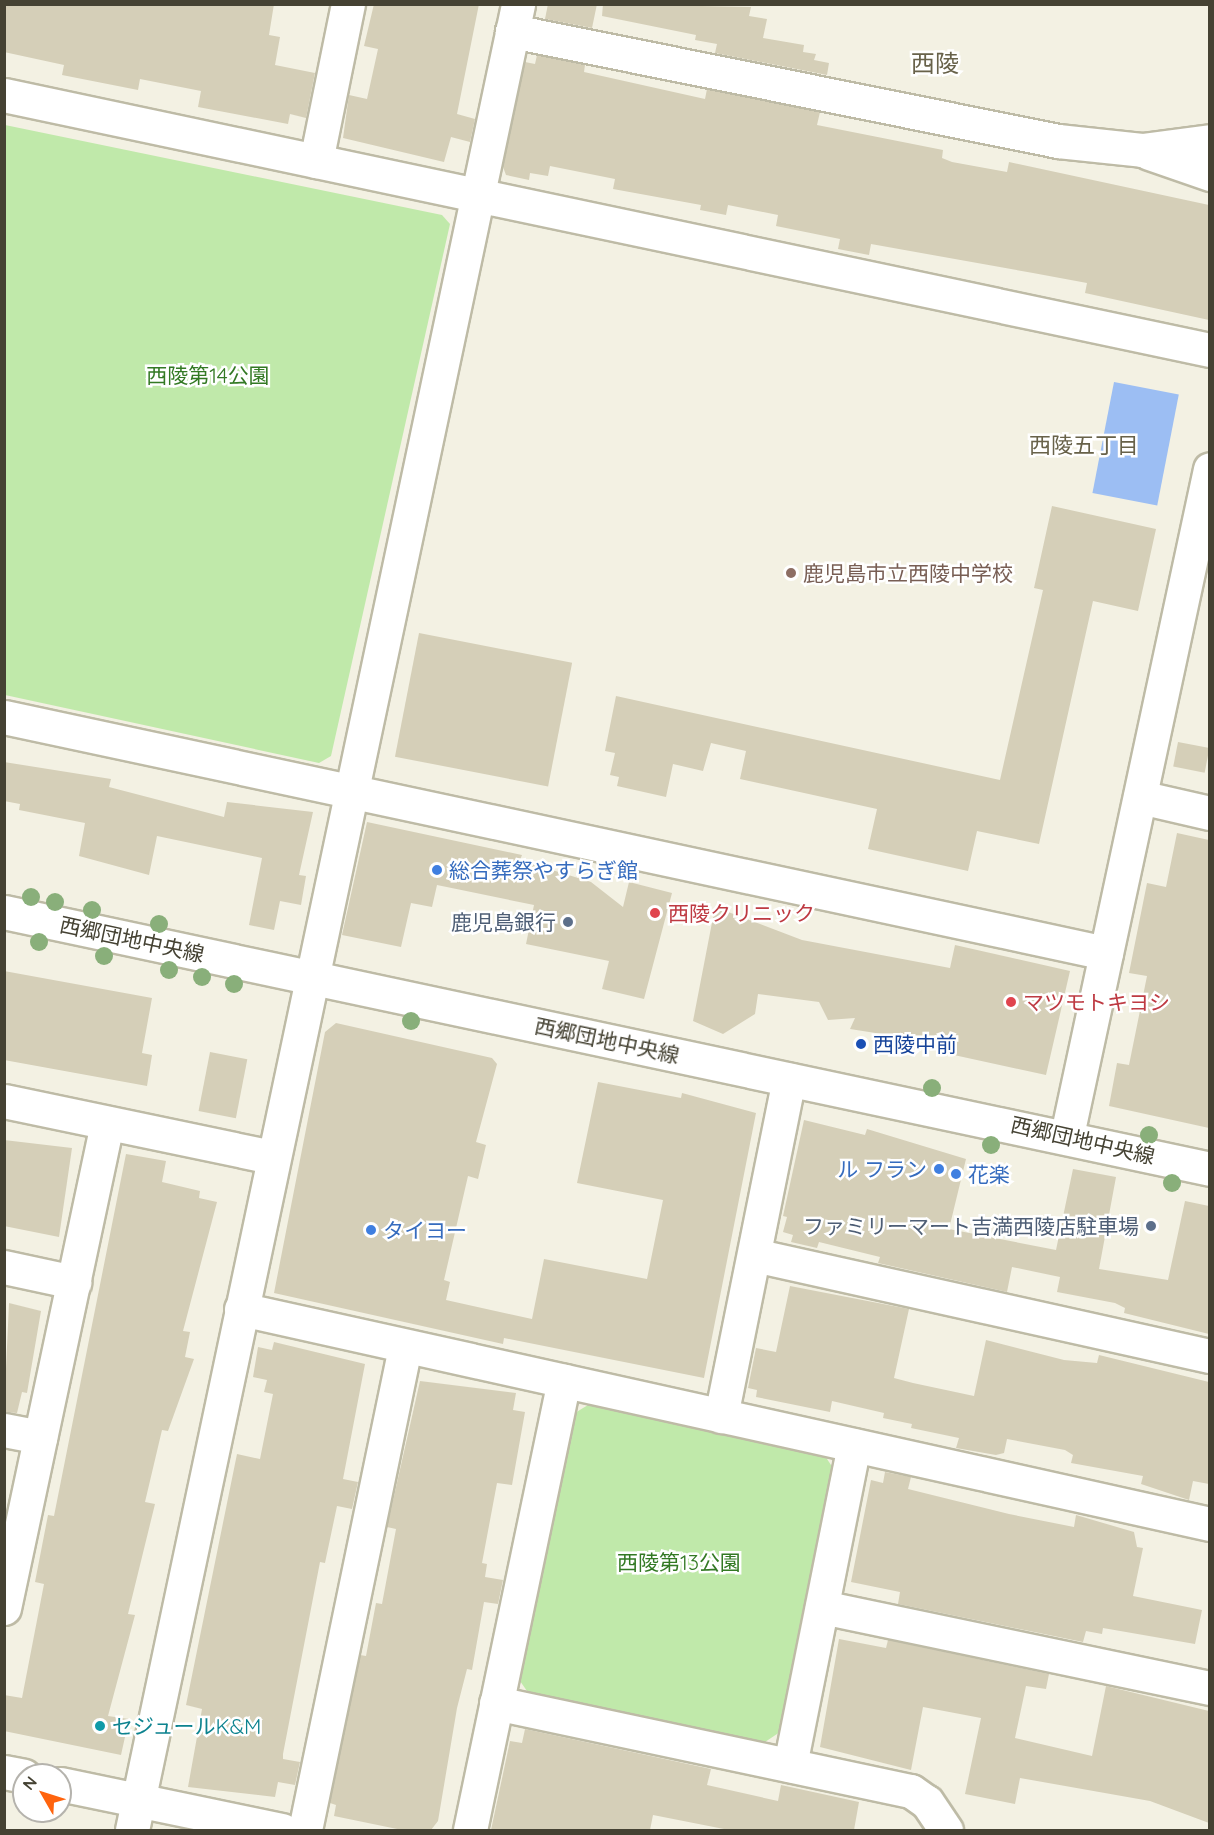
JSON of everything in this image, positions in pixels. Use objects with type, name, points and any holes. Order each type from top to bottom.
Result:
[{"type":"street","points":[[316,161],[348,4]]},
{"type":"street","points":[[135,1815],[515,18],[1058,141],[1142,150],[1209,174]]},
{"type":"street","points":[[4,95],[1209,350]]},
{"type":"street","points":[[1142,150],[1209,141]]},
{"type":"street","points":[[1067,1135],[1209,469]]},
{"type":"street","points":[[4,717],[1106,953]]},
{"type":"street","points":[[1140,798],[1209,813]]},
{"type":"street","name":"西郷団地中央線","points":[[4,912],[789,1080],[1067,1135],[1209,1168]]},
{"type":"street","points":[[722,1416],[789,1080]]},
{"type":"street","points":[[4,1101],[273,1157]]},
{"type":"street","points":[[5,1604],[107,1123]]},
{"type":"street","points":[[754,1255],[1209,1356]]},
{"type":"street","points":[[4,1267],[74,1282]]},
{"type":"street","points":[[241,1309],[1209,1524]]},
{"type":"street","points":[[305,1830],[405,1346]]},
{"type":"street","points":[[470,1830],[564,1381]]},
{"type":"street","points":[[4,1430],[40,1437]]},
{"type":"street","points":[[790,1765],[854,1445]]},
{"type":"street","points":[[822,1607],[1209,1685]]},
{"type":"street","points":[[496,1703],[911,1791],[927,1802],[946,1830]]},
{"type":"street","points":[[72,1789],[135,1815],[282,1830]]},
{"type":"green space","name":"西陵第14公園","points":[[5,125],[442,215],[450,224],[331,756],[319,763],[5,695]]},
{"type":"green space","name":"西陵第13公園","points":[[588,1405],[823,1453],[835,1471],[780,1732],[762,1744],[529,1694],[518,1678],[570,1416]]},
{"type":"water","points":[[1114,382],[1179,395],[1157,506],[1092,493]]},
{"type":"building","points":[[4,4],[274,4],[269,35],[280,37],[275,65],[315,73],[306,118],[290,114],[288,124],[198,107],[201,91],[140,79],[138,90],[62,75],[64,65],[4,52]]},
{"type":"building","points":[[374,4],[479,4],[457,114],[475,119],[470,142],[451,137],[444,162],[343,138],[349,95],[367,99],[378,49],[364,46]]},
{"type":"building","points":[[548,4],[597,4],[592,28],[545,19]]},
{"type":"building","points":[[603,4],[751,7],[749,16],[767,19],[763,38],[804,45],[803,52],[816,54],[814,60],[829,63],[827,75],[715,53],[717,44],[695,40],[696,35],[602,16]]},
{"type":"building","points":[[537,55],[585,65],[584,72],[705,99],[707,89],[820,112],[817,125],[943,150],[942,158],[952,162],[1007,172],[1009,162],[1209,205],[1209,320],[1085,293],[1087,283],[871,244],[869,255],[838,249],[840,239],[776,226],[778,215],[728,205],[726,215],[700,210],[701,205],[613,189],[615,179],[550,166],[548,176],[530,173],[529,180],[506,175],[503,167],[525,62],[535,64]]},
{"type":"building","points":[[1052,506],[1156,529],[1138,611],[1093,601],[1039,844],[977,831],[968,871],[868,849],[877,809],[740,779],[746,751],[711,743],[703,771],[673,764],[666,797],[617,786],[619,777],[610,775],[615,753],[605,751],[616,696],[1000,780],[1043,590],[1034,588]]},
{"type":"building","points":[[419,633],[572,663],[548,786],[395,757]]},
{"type":"building","points":[[1178,742],[1209,748],[1205,773],[1173,767]]},
{"type":"building","points":[[4,762],[111,779],[109,787],[224,817],[227,802],[313,812],[299,875],[306,876],[301,905],[280,901],[274,930],[249,925],[262,858],[157,836],[149,875],[79,856],[85,823],[19,810],[20,804],[4,801]]},
{"type":"building","points":[[367,822],[522,855],[520,860],[591,882],[623,907],[629,882],[672,893],[644,999],[602,989],[609,961],[526,944],[534,905],[437,885],[432,907],[411,903],[401,947],[342,935]]},
{"type":"building","points":[[1177,833],[1209,840],[1209,1128],[1109,1106],[1117,1063],[1129,1065],[1147,976],[1129,973],[1147,883],[1166,887]]},
{"type":"building","points":[[715,907],[802,940],[950,968],[955,945],[1070,971],[1046,1075],[931,1050],[933,1042],[850,1029],[855,1018],[828,1020],[819,1002],[758,994],[755,1014],[723,1034],[693,1021]]},
{"type":"building","points":[[4,971],[152,998],[142,1053],[152,1055],[147,1086],[4,1060]]},
{"type":"building","points":[[336,1023],[492,1058],[497,1064],[476,1142],[486,1145],[478,1179],[468,1176],[444,1280],[450,1282],[446,1300],[532,1319],[544,1259],[647,1279],[663,1200],[577,1183],[598,1082],[681,1098],[682,1093],[756,1113],[704,1378],[504,1338],[503,1344],[274,1293],[325,1032]]},
{"type":"building","points":[[210,1052],[247,1059],[236,1118],[199,1111]]},
{"type":"building","points":[[804,1120],[865,1135],[867,1129],[966,1159],[949,1229],[1056,1250],[1073,1169],[1116,1177],[1099,1269],[1168,1280],[1185,1201],[1209,1206],[1209,1334],[1124,1313],[1125,1308],[1115,1303],[1057,1292],[1060,1277],[1012,1267],[1007,1292],[878,1263],[880,1257],[819,1242],[817,1248],[791,1242],[793,1235],[783,1232],[787,1217],[783,1216]]},
{"type":"building","points":[[4,1140],[72,1148],[59,1237],[4,1226]]},
{"type":"building","points":[[126,1154],[166,1161],[162,1182],[200,1191],[199,1198],[217,1202],[183,1331],[190,1332],[185,1357],[194,1359],[168,1431],[162,1430],[145,1502],[155,1504],[128,1614],[135,1615],[108,1716],[129,1719],[121,1755],[4,1731],[4,1695],[22,1698],[44,1584],[35,1582],[48,1515],[54,1516]]},
{"type":"building","points":[[790,1286],[909,1309],[894,1378],[913,1383],[974,1396],[986,1340],[1064,1360],[1097,1363],[1099,1355],[1209,1382],[1209,1484],[1193,1481],[1189,1500],[1141,1484],[1143,1476],[1071,1463],[1073,1455],[1065,1450],[1007,1439],[1004,1453],[996,1455],[956,1448],[959,1438],[911,1428],[912,1424],[883,1418],[884,1413],[832,1401],[830,1412],[756,1397],[757,1390],[748,1388],[756,1348],[776,1352]]},
{"type":"building","points":[[9,1303],[41,1311],[27,1393],[22,1392],[17,1413],[4,1412]]},
{"type":"building","points":[[274,1342],[365,1364],[343,1479],[358,1482],[352,1509],[337,1506],[325,1563],[320,1562],[283,1754],[283,1759],[300,1762],[295,1785],[278,1782],[275,1797],[188,1787],[202,1709],[186,1705],[237,1454],[260,1459],[273,1394],[264,1392],[267,1380],[253,1377],[258,1347],[272,1350]]},
{"type":"building","points":[[420,1381],[516,1393],[513,1410],[525,1412],[512,1485],[497,1483],[482,1563],[487,1564],[485,1577],[503,1580],[498,1604],[484,1602],[472,1670],[467,1669],[457,1708],[438,1821],[431,1830],[402,1830],[334,1816],[336,1805],[330,1803],[360,1655],[366,1656],[376,1603],[382,1604],[396,1529],[387,1527]]},
{"type":"building","points":[[885,1472],[911,1477],[908,1489],[1009,1514],[1074,1527],[1076,1515],[1134,1532],[1137,1547],[1143,1548],[1133,1596],[1202,1610],[1195,1644],[1103,1628],[1102,1634],[1086,1631],[1083,1642],[898,1604],[900,1592],[851,1582],[871,1480],[883,1483]]},
{"type":"building","points":[[839,1639],[886,1648],[888,1640],[1049,1674],[1046,1689],[1026,1686],[1015,1738],[1092,1756],[1106,1686],[1209,1711],[1209,1823],[1150,1801],[1020,1778],[1015,1804],[965,1794],[981,1718],[923,1707],[911,1770],[820,1747]]},
{"type":"building","points":[[525,1729],[711,1769],[707,1785],[778,1801],[781,1785],[859,1802],[854,1830],[729,1830],[653,1815],[650,1830],[491,1830],[510,1741],[522,1743]]},
{"type":"place","name":"鹿児島市立西陵中学校","points":[[791,573]]},
{"type":"place","name":"総合葬祭やすらぎ館","points":[[437,870]]},
{"type":"place","name":"西陵クリニック","points":[[655,913]]},
{"type":"place","name":"鹿児島銀行","points":[[568,922]]},
{"type":"place","name":"マツモトキヨシ","points":[[1011,1002]]},
{"type":"place","name":"西陵中前","points":[[861,1044]]},
{"type":"place","name":"ル フラン","points":[[939,1169]]},
{"type":"place","name":"花楽","points":[[956,1174]]},
{"type":"place","name":"ファミリーマート吉満西陵店駐車場","points":[[1151,1226]]},
{"type":"place","name":"タイヨー","points":[[371,1230]]},
{"type":"place","name":"セジュールK&M","points":[[100,1726]]},
{"type":"district","name":"西陵","points":[[935,64]]},
{"type":"district","name":"西陵五丁目","points":[[1084,446]]}]
